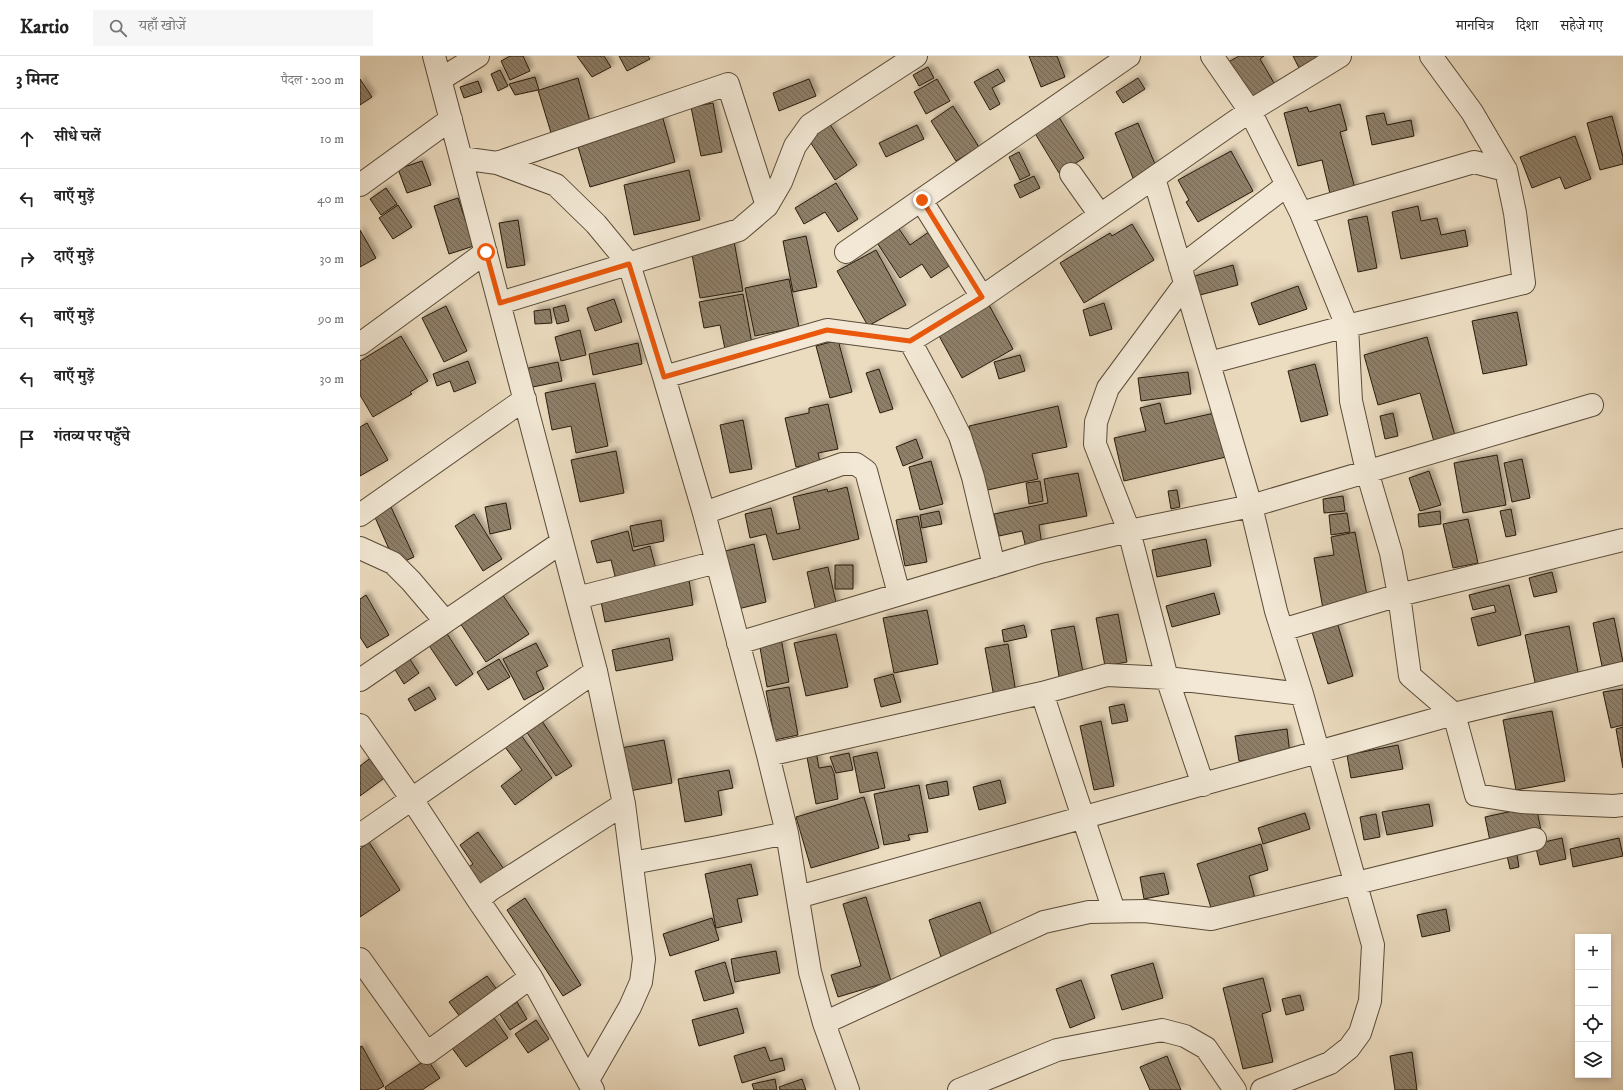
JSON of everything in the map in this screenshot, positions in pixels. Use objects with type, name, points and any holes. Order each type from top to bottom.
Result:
[{"type":"street","points":[[434,56],[596,671],[624,804],[644,959],[641,982],[591,1085]]},
{"type":"street","points":[[441,79],[478,56]]},
{"type":"street","points":[[500,303],[738,230],[766,206],[781,182],[794,146],[810,125],[916,56]]},
{"type":"street","points":[[846,252],[1129,56]]},
{"type":"street","points":[[1212,56],[1250,112],[1287,184],[1301,213],[1347,326],[1350,401],[1367,471],[1391,553],[1399,595],[1410,676],[1454,714],[1476,795],[1521,802],[1614,806],[1623,805]]},
{"type":"street","points":[[664,377],[827,330],[910,341],[982,297],[1250,112],[1340,56]]},
{"type":"street","points":[[1209,363],[1347,326],[1524,283],[1515,213],[1506,170],[1472,112],[1431,56]]},
{"type":"street","points":[[497,163],[728,84],[766,206]]},
{"type":"street","points":[[360,185],[451,119]]},
{"type":"street","points":[[462,158],[497,163],[556,185],[596,224],[629,264],[664,377],[717,562],[787,833],[810,972],[824,1023],[848,1090]]},
{"type":"street","points":[[1301,213],[1474,162],[1506,170]]},
{"type":"street","points":[[1071,174],[1100,215]]},
{"type":"street","points":[[1154,178],[1250,506],[1282,630],[1302,694],[1373,945],[1370,1001],[1360,1033],[1348,1048],[1330,1063],[1262,1090]]},
{"type":"street","points":[[1203,785],[1167,678],[1130,531],[1095,444],[1096,422],[1108,388],[1183,275],[1287,184]]},
{"type":"street","points":[[922,200],[982,297]]},
{"type":"street","points":[[360,344],[486,252]]},
{"type":"street","points":[[910,341],[944,402],[960,436],[973,478],[994,566]]},
{"type":"street","points":[[360,515],[525,399]]},
{"type":"street","points":[[738,643],[1040,552],[1130,531],[1250,506],[1592,405]]},
{"type":"street","points":[[704,513],[842,464],[856,464],[866,470],[900,594]]},
{"type":"street","points":[[1282,630],[1399,595],[1623,540]]},
{"type":"street","points":[[360,680],[562,542]]},
{"type":"street","points":[[360,548],[393,563],[411,581],[445,621]]},
{"type":"street","points":[[577,598],[717,562]]},
{"type":"street","points":[[360,834],[596,671]]},
{"type":"street","points":[[798,897],[1454,714],[1623,673]]},
{"type":"street","points":[[768,755],[1042,693],[1107,675],[1167,678],[1302,694]]},
{"type":"street","points":[[1042,693],[1114,911]]},
{"type":"street","points":[[360,725],[411,798],[531,977],[591,1085]]},
{"type":"street","points":[[478,900],[490,890],[624,804]]},
{"type":"street","points":[[632,863],[787,833]]},
{"type":"street","points":[[824,1023],[1044,922],[1089,912],[1114,911],[1145,911],[1211,919],[1535,839]]},
{"type":"street","points":[[360,959],[427,1053],[531,977]]},
{"type":"street","points":[[959,1090],[1057,1050],[1162,1030],[1185,1036],[1206,1048],[1235,1090]]},
{"type":"building","points":[[510,56],[523,56],[530,71],[510,80],[501,61]]},
{"type":"building","points":[[577,56],[604,56],[611,67],[592,77]]},
{"type":"building","points":[[619,56],[648,56],[650,59],[627,71]]},
{"type":"building","points":[[1029,56],[1057,56],[1065,77],[1041,87]]},
{"type":"building","points":[[1239,56],[1264,56],[1260,59],[1277,88],[1248,105],[1225,64]]},
{"type":"building","points":[[1293,56],[1319,56],[1299,68]]},
{"type":"building","points":[[928,67],[934,78],[919,86],[913,75]]},
{"type":"building","points":[[998,69],[1005,81],[992,88],[1000,104],[990,110],[974,82]]},
{"type":"building","points":[[500,70],[508,86],[498,91],[491,74]]},
{"type":"building","points":[[535,77],[539,90],[578,78],[591,125],[552,136],[538,90],[515,95],[509,84]]},
{"type":"building","points":[[1138,78],[1145,89],[1123,103],[1116,92]]},
{"type":"building","points":[[360,79],[372,97],[360,105]]},
{"type":"building","points":[[809,79],[816,96],[779,111],[773,93]]},
{"type":"building","points":[[937,79],[950,101],[926,114],[914,92]]},
{"type":"building","points":[[478,81],[482,92],[464,98],[460,87]]},
{"type":"building","points":[[713,103],[722,152],[701,156],[691,107]]},
{"type":"building","points":[[1340,104],[1347,130],[1340,132],[1357,196],[1332,202],[1322,160],[1298,166],[1284,113],[1307,107],[1309,112]]},
{"type":"building","points":[[953,106],[979,147],[956,161],[931,121]]},
{"type":"building","points":[[1384,113],[1387,125],[1411,120],[1414,136],[1372,145],[1366,116]]},
{"type":"building","points":[[1057,114],[1084,158],[1059,173],[1033,130]]},
{"type":"building","points":[[662,115],[675,162],[590,187],[576,140]]},
{"type":"building","points":[[1612,116],[1623,157],[1623,164],[1600,170],[1587,123]]},
{"type":"building","points":[[829,123],[857,165],[835,180],[807,137]]},
{"type":"building","points":[[1138,123],[1157,169],[1133,178],[1115,133]]},
{"type":"building","points":[[917,125],[924,139],[886,157],[879,143]]},
{"type":"building","points":[[1575,136],[1591,179],[1565,189],[1560,177],[1532,188],[1520,157]]},
{"type":"building","points":[[1231,151],[1253,191],[1198,222],[1186,202],[1189,200],[1178,180]]},
{"type":"building","points":[[1019,152],[1030,175],[1020,180],[1009,157]]},
{"type":"building","points":[[422,161],[431,185],[407,193],[398,169]]},
{"type":"building","points":[[689,170],[700,220],[634,235],[624,185]]},
{"type":"building","points":[[1034,176],[1040,188],[1020,198],[1014,185]]},
{"type":"building","points":[[836,183],[858,219],[838,232],[825,212],[804,224],[795,208]]},
{"type":"building","points":[[386,188],[397,204],[381,215],[370,199]]},
{"type":"building","points":[[458,198],[474,246],[449,254],[434,206]]},
{"type":"building","points":[[398,205],[412,227],[393,239],[379,218]]},
{"type":"building","points":[[1418,206],[1421,221],[1437,218],[1441,235],[1465,230],[1468,246],[1401,259],[1392,212]]},
{"type":"building","points":[[1367,216],[1377,268],[1358,272],[1348,220]]},
{"type":"building","points":[[518,220],[525,265],[507,268],[499,223]]},
{"type":"building","points":[[895,223],[910,245],[933,229],[955,262],[931,278],[922,264],[900,278],[874,238]]},
{"type":"building","points":[[1132,224],[1154,260],[1084,303],[1060,263],[1110,233],[1112,236]]},
{"type":"building","points":[[360,230],[376,258],[360,267]]},
{"type":"building","points":[[806,236],[817,287],[793,292],[783,241]]},
{"type":"building","points":[[734,241],[743,291],[700,298],[691,249]]},
{"type":"building","points":[[876,250],[906,305],[868,326],[837,271]]},
{"type":"building","points":[[1233,265],[1238,285],[1196,296],[1191,277]]},
{"type":"building","points":[[789,279],[799,327],[755,336],[745,288]]},
{"type":"building","points":[[1298,286],[1307,309],[1259,325],[1251,303]]},
{"type":"building","points":[[743,294],[752,344],[725,349],[720,325],[704,328],[699,302]]},
{"type":"building","points":[[614,299],[622,322],[595,331],[587,308]]},
{"type":"building","points":[[1104,303],[1112,329],[1090,336],[1083,310]]},
{"type":"building","points":[[565,305],[569,321],[557,324],[553,308]]},
{"type":"building","points":[[989,305],[1013,349],[962,378],[938,334]]},
{"type":"building","points":[[446,306],[467,351],[444,362],[422,318]]},
{"type":"building","points":[[550,309],[552,323],[535,324],[534,311]]},
{"type":"building","points":[[1517,312],[1527,365],[1483,374],[1472,321]]},
{"type":"building","points":[[580,330],[586,355],[561,361],[555,337]]},
{"type":"building","points":[[401,336],[428,381],[410,392],[412,394],[373,417],[360,395],[360,361]]},
{"type":"building","points":[[1427,337],[1456,439],[1435,445],[1420,393],[1378,405],[1364,355]]},
{"type":"building","points":[[838,340],[852,392],[830,398],[816,346]]},
{"type":"building","points":[[638,343],[642,364],[593,375],[589,354]]},
{"type":"building","points":[[1020,355],[1025,371],[999,379],[994,362]]},
{"type":"building","points":[[468,361],[476,383],[454,392],[450,381],[437,386],[433,374]]},
{"type":"building","points":[[558,362],[562,381],[528,388],[524,369]]},
{"type":"building","points":[[1315,364],[1328,415],[1301,422],[1288,371]]},
{"type":"building","points":[[879,369],[893,409],[880,413],[866,373]]},
{"type":"building","points":[[1188,372],[1191,394],[1141,401],[1138,378]]},
{"type":"building","points":[[595,383],[608,446],[576,453],[571,426],[552,430],[545,393]]},
{"type":"building","points":[[1160,403],[1165,424],[1219,412],[1230,456],[1124,481],[1114,438],[1146,431],[1140,408]]},
{"type":"building","points":[[828,404],[838,449],[818,453],[820,462],[796,467],[785,418],[809,413],[809,408]]},
{"type":"building","points":[[1058,406],[1067,447],[1032,454],[1038,479],[983,491],[969,426]]},
{"type":"building","points":[[1393,413],[1398,436],[1385,439],[1380,416]]},
{"type":"building","points":[[743,420],[752,469],[730,473],[720,425]]},
{"type":"building","points":[[367,423],[388,460],[360,476],[360,427]]},
{"type":"building","points":[[916,439],[923,458],[903,466],[896,447]]},
{"type":"building","points":[[616,451],[624,493],[580,502],[571,460]]},
{"type":"building","points":[[1497,455],[1506,505],[1463,513],[1454,463]]},
{"type":"building","points":[[1522,459],[1530,498],[1512,502],[1504,463]]},
{"type":"building","points":[[931,461],[943,504],[920,510],[909,467]]},
{"type":"building","points":[[1429,471],[1441,505],[1420,511],[1409,478]]},
{"type":"building","points":[[1078,473],[1087,516],[1039,525],[1042,545],[1026,548],[1022,531],[999,536],[994,514],[1048,503],[1044,479]]},
{"type":"building","points":[[1040,481],[1043,501],[1029,504],[1026,483]]},
{"type":"building","points":[[847,487],[859,539],[773,560],[766,534],[750,538],[745,514],[771,508],[777,534],[800,529],[793,497],[827,489],[828,492]]},
{"type":"building","points":[[1177,490],[1180,507],[1171,509],[1168,491]]},
{"type":"building","points":[[1343,496],[1345,511],[1324,513],[1323,499]]},
{"type":"building","points":[[506,503],[511,529],[490,534],[485,507]]},
{"type":"building","points":[[391,507],[414,557],[396,565],[374,515]]},
{"type":"building","points":[[1511,509],[1516,535],[1506,537],[1500,511]]},
{"type":"building","points":[[939,511],[942,524],[922,528],[920,515]]},
{"type":"building","points":[[1440,511],[1441,524],[1419,527],[1418,514]]},
{"type":"building","points":[[1347,513],[1350,532],[1331,535],[1329,515]]},
{"type":"building","points":[[474,514],[502,559],[483,571],[455,526]]},
{"type":"building","points":[[918,516],[927,562],[905,566],[896,520]]},
{"type":"building","points":[[1468,519],[1478,563],[1453,568],[1443,524]]},
{"type":"building","points":[[661,520],[664,541],[634,547],[630,526]]},
{"type":"building","points":[[628,531],[633,551],[650,546],[656,569],[616,580],[611,560],[597,563],[591,541]]},
{"type":"building","points":[[1355,532],[1368,601],[1323,609],[1314,558],[1334,555],[1331,537]]},
{"type":"building","points":[[1206,539],[1211,566],[1157,577],[1152,550]]},
{"type":"building","points":[[754,544],[766,602],[738,609],[725,551]]},
{"type":"building","points":[[835,565],[853,565],[853,589],[835,589]]},
{"type":"building","points":[[828,567],[838,611],[817,616],[807,572]]},
{"type":"building","points":[[1552,572],[1557,592],[1534,597],[1529,578]]},
{"type":"building","points":[[689,580],[693,605],[605,622],[600,596]]},
{"type":"building","points":[[1509,585],[1521,635],[1478,646],[1471,618],[1496,612],[1494,605],[1473,610],[1469,595]]},
{"type":"building","points":[[500,591],[529,634],[486,662],[458,620]]},
{"type":"building","points":[[1214,593],[1220,614],[1172,627],[1166,606]]},
{"type":"building","points":[[366,595],[389,635],[367,648],[360,637],[360,599]]},
{"type":"building","points":[[927,610],[938,664],[894,673],[883,618]]},
{"type":"building","points":[[1118,614],[1127,662],[1105,666],[1096,618]]},
{"type":"building","points":[[1614,618],[1623,662],[1602,666],[1593,623]]},
{"type":"building","points":[[1337,622],[1353,676],[1328,684],[1311,629]]},
{"type":"building","points":[[1024,625],[1027,637],[1004,642],[1002,630]]},
{"type":"building","points":[[1074,626],[1084,677],[1060,682],[1051,630]]},
{"type":"building","points":[[1569,626],[1579,677],[1536,687],[1525,635]]},
{"type":"building","points":[[444,629],[473,674],[456,686],[426,641]]},
{"type":"building","points":[[836,634],[848,687],[806,696],[794,643]]},
{"type":"building","points":[[669,638],[673,660],[616,671],[612,650]]},
{"type":"building","points":[[781,638],[789,682],[767,687],[759,642]]},
{"type":"building","points":[[536,643],[548,666],[536,672],[544,689],[524,700],[503,659]]},
{"type":"building","points":[[1008,644],[1016,693],[994,697],[985,648]]},
{"type":"building","points":[[409,658],[419,673],[404,684],[394,668]]},
{"type":"building","points":[[499,659],[510,677],[488,690],[477,672]]},
{"type":"building","points":[[893,674],[901,702],[881,707],[874,679]]},
{"type":"building","points":[[429,687],[436,699],[415,711],[408,699]]},
{"type":"building","points":[[789,687],[798,735],[775,740],[766,691]]},
{"type":"building","points":[[1623,689],[1623,725],[1611,728],[1603,692]]},
{"type":"building","points":[[1124,704],[1128,721],[1112,724],[1109,707]]},
{"type":"building","points":[[1552,711],[1565,781],[1516,790],[1503,720]]},
{"type":"building","points":[[542,721],[572,766],[556,776],[526,731]]},
{"type":"building","points":[[1101,721],[1114,786],[1094,790],[1080,726]]},
{"type":"building","points":[[1623,727],[1623,768],[1616,729]]},
{"type":"building","points":[[1287,729],[1290,754],[1239,761],[1235,736]]},
{"type":"building","points":[[521,735],[552,778],[515,805],[501,786],[522,770],[505,747]]},
{"type":"building","points":[[664,740],[672,783],[624,792],[616,749]]},
{"type":"building","points":[[1398,745],[1403,769],[1351,778],[1347,755]]},
{"type":"building","points":[[816,751],[819,768],[831,766],[834,773],[838,799],[816,804],[806,752]]},
{"type":"building","points":[[877,752],[885,788],[860,793],[853,757]]},
{"type":"building","points":[[849,753],[853,770],[836,773],[830,757]]},
{"type":"building","points":[[373,756],[387,776],[360,796],[360,766]]},
{"type":"building","points":[[729,770],[733,788],[718,791],[722,815],[685,822],[678,779]]},
{"type":"building","points":[[1000,780],[1006,803],[979,810],[973,787]]},
{"type":"building","points":[[947,781],[949,795],[929,799],[926,785]]},
{"type":"building","points":[[919,785],[928,832],[908,835],[910,840],[884,845],[874,794]]},
{"type":"building","points":[[864,797],[879,848],[811,868],[796,817]]},
{"type":"building","points":[[1429,804],[1433,826],[1387,835],[1382,812]]},
{"type":"building","points":[[1536,806],[1541,830],[1490,841],[1485,817]]},
{"type":"building","points":[[1305,813],[1310,829],[1263,844],[1258,828]]},
{"type":"building","points":[[1376,814],[1380,837],[1364,840],[1360,817]]},
{"type":"building","points":[[478,832],[506,872],[480,890],[466,869],[473,864],[460,845]]},
{"type":"building","points":[[1562,838],[1566,859],[1540,865],[1535,844]]},
{"type":"building","points":[[1619,838],[1623,856],[1573,867],[1570,849]]},
{"type":"building","points":[[369,842],[400,890],[360,917],[360,849]]},
{"type":"building","points":[[1261,844],[1268,870],[1249,876],[1255,898],[1212,911],[1197,864]]},
{"type":"building","points":[[1516,849],[1519,867],[1510,869],[1506,851]]},
{"type":"building","points":[[751,864],[758,895],[737,899],[742,922],[716,928],[705,874]]},
{"type":"building","points":[[1164,873],[1169,894],[1144,899],[1140,877]]},
{"type":"building","points":[[866,897],[891,981],[838,997],[831,975],[861,966],[843,904]]},
{"type":"building","points":[[525,898],[581,985],[563,996],[507,910]]},
{"type":"building","points":[[980,902],[993,939],[941,957],[929,920]]},
{"type":"building","points":[[1446,909],[1450,931],[1422,937],[1417,915]]},
{"type":"building","points":[[712,918],[719,940],[670,956],[663,934]]},
{"type":"building","points":[[776,951],[780,973],[735,982],[731,959]]},
{"type":"building","points":[[725,962],[734,993],[704,1001],[695,971]]},
{"type":"building","points":[[1153,963],[1163,998],[1122,1010],[1111,975]]},
{"type":"building","points":[[487,976],[501,995],[463,1021],[449,1002]]},
{"type":"building","points":[[1263,978],[1271,1011],[1262,1014],[1273,1062],[1243,1069],[1223,988]]},
{"type":"building","points":[[1081,980],[1095,1018],[1070,1028],[1056,989]]},
{"type":"building","points":[[1300,995],[1304,1010],[1286,1015],[1282,999]]},
{"type":"building","points":[[517,1002],[527,1019],[510,1030],[499,1013]]},
{"type":"building","points":[[737,1008],[744,1033],[699,1046],[692,1020]]},
{"type":"building","points":[[494,1018],[508,1038],[466,1067],[452,1048]]},
{"type":"building","points":[[536,1020],[549,1039],[528,1053],[515,1034]]},
{"type":"building","points":[[362,1046],[384,1086],[377,1090],[360,1090],[360,1047]]},
{"type":"building","points":[[765,1047],[770,1061],[782,1058],[785,1070],[742,1083],[734,1056]]},
{"type":"building","points":[[1412,1052],[1417,1090],[1395,1090],[1390,1056]]},
{"type":"building","points":[[1167,1056],[1181,1090],[1150,1090],[1140,1067]]},
{"type":"building","points":[[427,1059],[440,1078],[422,1090],[386,1090],[385,1087]]},
{"type":"building","points":[[775,1079],[777,1090],[754,1090],[752,1084]]},
{"type":"building","points":[[802,1079],[806,1090],[780,1090],[779,1087]]},
{"type":"route","points":[[486,252],[500,303],[629,264],[664,377],[827,330],[910,341],[982,297],[922,200]]}]
